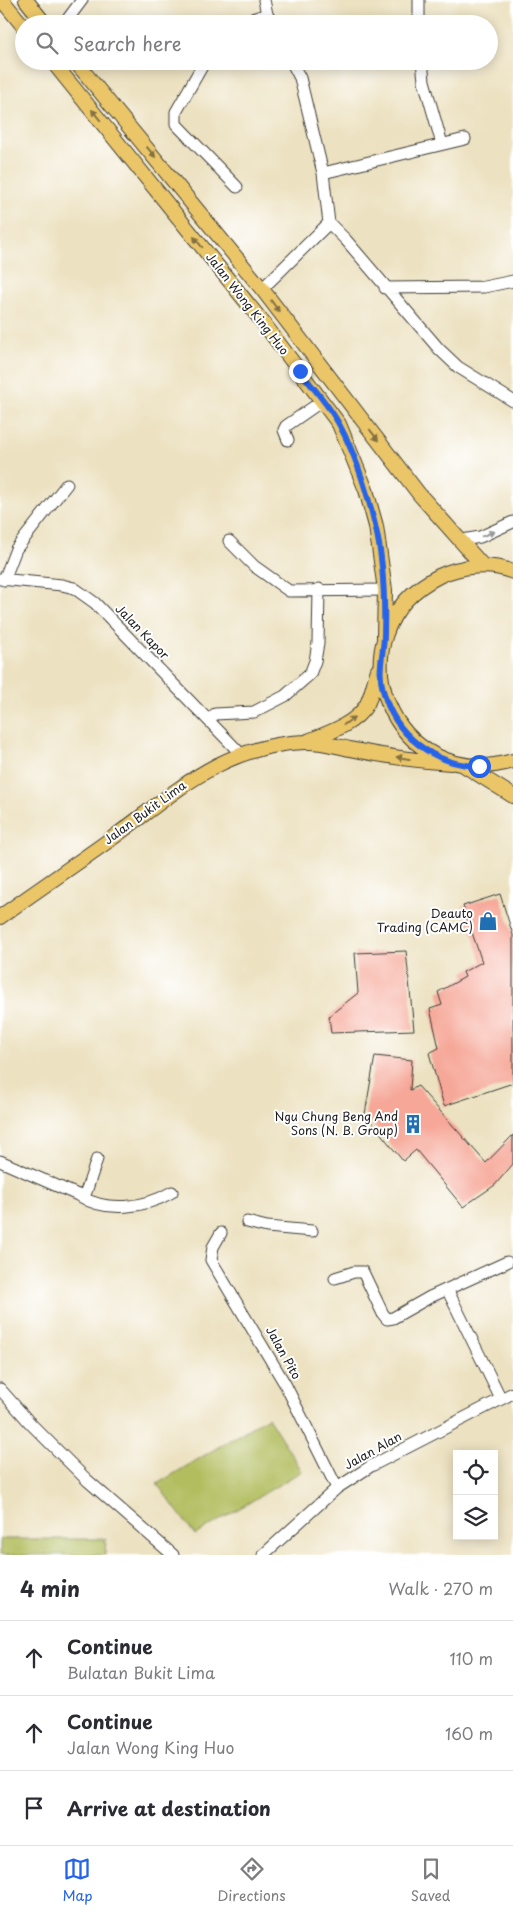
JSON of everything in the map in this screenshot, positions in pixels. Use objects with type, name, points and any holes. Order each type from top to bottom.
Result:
[{"type":"main road","points":[[2,0],[15,16]]},
{"type":"main road","points":[[26,0],[38,15]]},
{"type":"main road","name":"Jalan Wong King Huo","points":[[59,70],[265,325],[339,424],[366,490],[376,526],[385,590],[384,637]]},
{"type":"main road","name":"Jalan Wong King Huo","points":[[82,70],[262,289],[419,494],[484,566]]},
{"type":"main road","points":[[305,742],[338,729],[354,718],[367,704],[380,663],[384,637],[398,608],[422,585],[451,570],[484,566],[511,570]]},
{"type":"main road","points":[[380,663],[382,690],[392,714],[407,735],[427,752],[458,764],[513,796]]},
{"type":"main road","points":[[305,742],[326,743],[350,750],[419,761],[494,766],[513,761]]},
{"type":"main road","name":"Jalan Bukit Lima","points":[[0,917],[119,833],[158,801],[194,778],[240,753],[305,742]]},
{"type":"street","points":[[71,15],[82,0]]},
{"type":"street","points":[[264,0],[268,15]]},
{"type":"street","points":[[419,0],[419,15]]},
{"type":"street","points":[[200,70],[176,112],[176,124],[237,187]]},
{"type":"street","points":[[296,70],[300,78],[323,173],[329,223],[346,240],[439,349],[458,368],[513,401]]},
{"type":"street","points":[[423,70],[424,81],[442,144]]},
{"type":"street","points":[[323,173],[465,139]]},
{"type":"street","points":[[262,289],[329,223]]},
{"type":"street","points":[[385,288],[484,287],[513,281]]},
{"type":"street","points":[[288,440],[284,430],[286,426],[322,401]]},
{"type":"street","points":[[2,580],[16,549],[67,484]]},
{"type":"street","points":[[462,540],[480,537],[513,522]]},
{"type":"street","points":[[229,540],[254,566],[289,591],[319,589],[385,590]]},
{"type":"street","name":"Jalan Kapor","points":[[2,580],[62,585],[74,588],[95,603],[240,753]]},
{"type":"street","points":[[209,720],[215,714],[254,712],[271,705],[285,696],[310,674],[315,661],[318,643],[319,589]]},
{"type":"street","points":[[80,1196],[86,1192],[97,1159]]},
{"type":"street","points":[[0,1161],[98,1205],[122,1207],[155,1200],[172,1192]]},
{"type":"street","points":[[248,1222],[266,1227],[312,1231]]},
{"type":"street","name":"Jalan Pito","points":[[221,1233],[213,1247],[211,1260],[285,1384],[337,1488]]},
{"type":"street","points":[[335,1278],[354,1272],[363,1272],[382,1314],[387,1319],[393,1318],[447,1289],[507,1262]]},
{"type":"street","points":[[447,1289],[500,1400]]},
{"type":"street","points":[[0,1389],[31,1424],[87,1480],[173,1555]]},
{"type":"street","name":"Jalan Alan","points":[[263,1555],[337,1488],[371,1466],[513,1393]]},
{"type":"green space","points":[[268,1417],[302,1471],[195,1535],[157,1484]]},
{"type":"green space","points":[[0,1539],[106,1539],[105,1555],[0,1555]]},
{"type":"building","points":[[500,894],[513,935],[513,1083],[444,1106],[429,1053],[439,1048],[430,1009],[442,1005],[438,992],[465,977],[463,972],[482,962],[463,906]]},
{"type":"building","points":[[406,951],[414,1030],[331,1033],[329,1016],[358,993],[355,953]]},
{"type":"building","name":"Ngu Chung Beng And Sons (N. B. Group)","points":[[375,1056],[412,1060],[410,1090],[418,1086],[486,1163],[513,1135],[513,1164],[495,1185],[463,1207],[416,1150],[403,1161],[365,1114]]},
{"type":"place","name":"Deauto Trading (CAMC)","points":[[488,921]]},
{"type":"place","name":"Ngu Chung Beng And Sons (N. B. Group)","points":[[413,1124]]},
{"type":"route","points":[[300,371],[339,424],[366,490],[376,526],[385,590],[384,637],[380,663],[382,690],[392,714],[407,735],[427,752],[451,763],[464,766],[479,766]]}]
